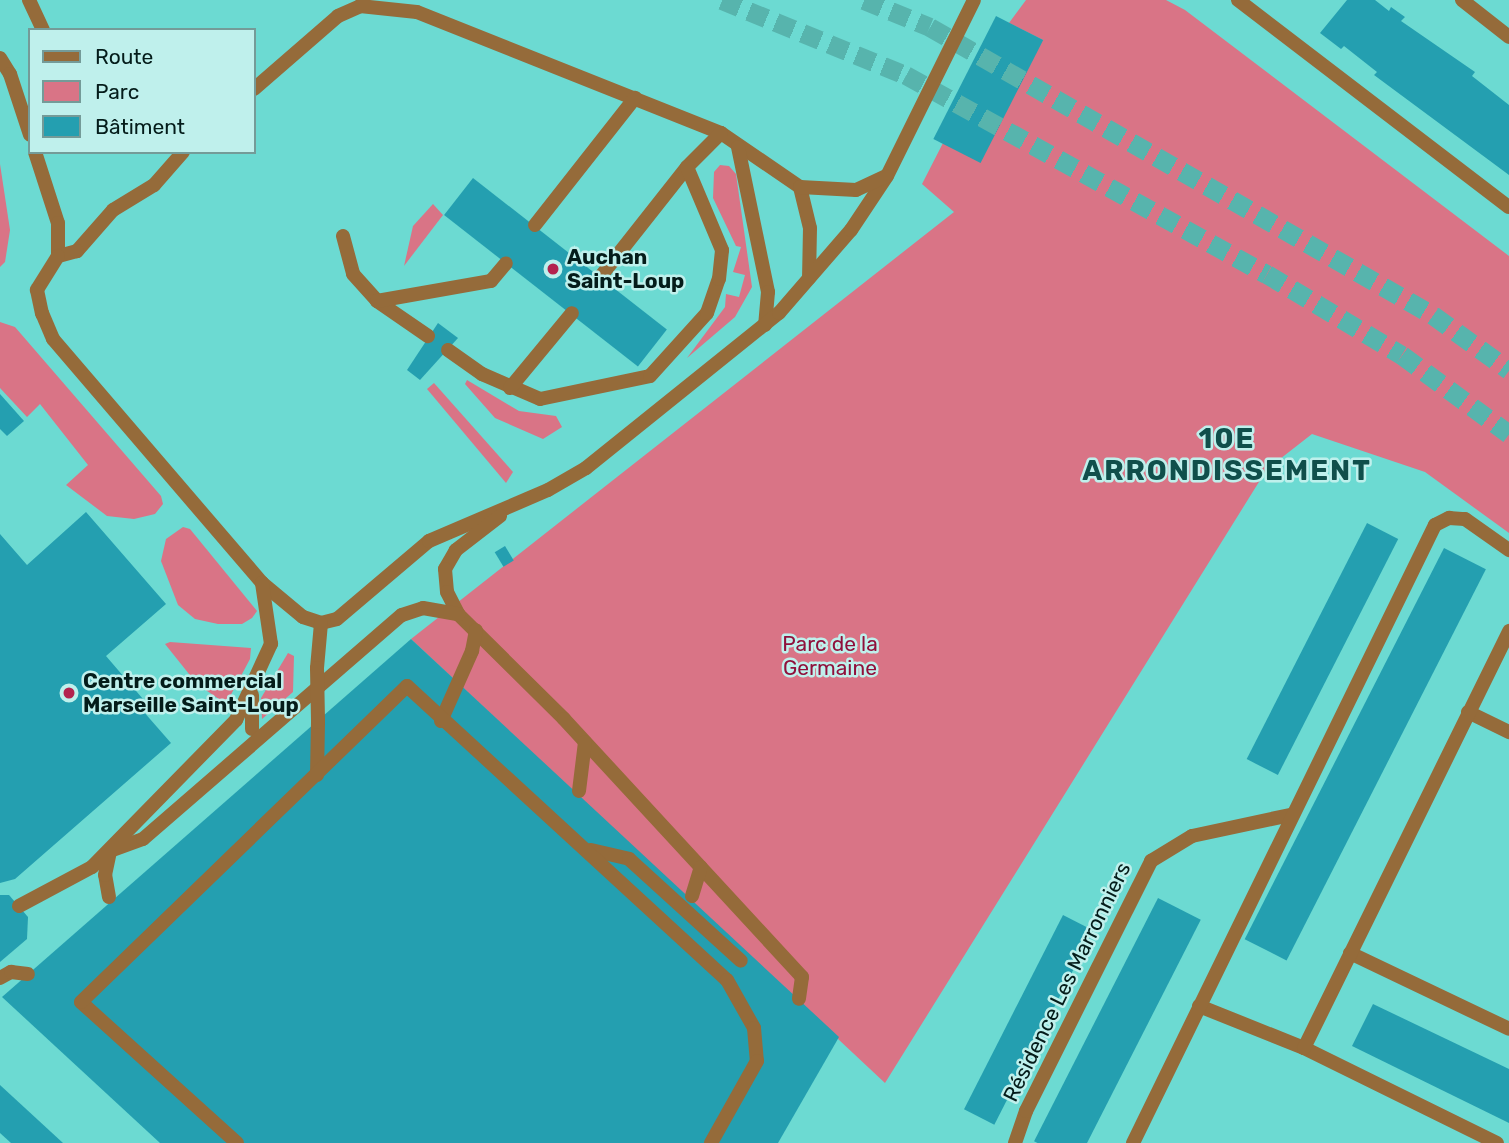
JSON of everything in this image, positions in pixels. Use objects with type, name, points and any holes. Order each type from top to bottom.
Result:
[{"type":"street","points":[[29,0],[42,28]]},
{"type":"street","points":[[36,154],[58,223],[58,256],[37,290],[53,339],[262,583],[303,617],[321,624],[337,619],[429,541],[518,503],[586,468],[630,436],[765,325],[851,230],[887,176],[974,0]]},
{"type":"street","points":[[1238,0],[1509,207]]},
{"type":"street","points":[[1462,0],[1509,37]]},
{"type":"street","points":[[256,87],[338,16],[360,6],[417,12],[721,133],[800,187],[856,190],[887,176]]},
{"type":"street","points":[[0,58],[10,74],[28,129]]},
{"type":"street","points":[[535,225],[635,98]]},
{"type":"street","points":[[601,276],[687,167],[721,133]]},
{"type":"street","points":[[738,147],[768,292],[765,325]]},
{"type":"street","points":[[58,256],[77,251],[113,210],[155,185],[181,154]]},
{"type":"street","points":[[447,350],[510,388],[540,399],[650,376],[707,313],[722,250],[687,167]]},
{"type":"street","points":[[800,187],[810,228],[809,278]]},
{"type":"street","points":[[343,236],[353,274],[377,301],[428,336]]},
{"type":"street","points":[[377,301],[491,281],[506,262]]},
{"type":"street","points":[[510,388],[572,313]]},
{"type":"street","points":[[518,503],[456,550],[445,569],[447,592],[458,614],[585,742],[802,977],[799,999]]},
{"type":"street","points":[[1133,1143],[1290,815],[1434,525],[1465,519],[1509,550]]},
{"type":"street","points":[[19,906],[92,867],[236,720],[252,694],[271,644],[262,583]]},
{"type":"street","points":[[110,851],[143,839],[402,615],[423,608],[458,614]]},
{"type":"street","points":[[317,775],[317,668],[321,624]]},
{"type":"street","points":[[441,720],[472,651],[476,631]]},
{"type":"street","points":[[1304,1048],[1509,631]]},
{"type":"street","points":[[237,1143],[81,1002],[407,686],[727,980],[754,1028],[757,1061],[711,1143]]},
{"type":"street","points":[[252,694],[252,729]]},
{"type":"street","points":[[1468,712],[1509,732]]},
{"type":"street","points":[[579,791],[585,742]]},
{"type":"street","name":"Résidence Les Marronniers","points":[[1015,1143],[1026,1111],[1151,861],[1192,836],[1290,815]]},
{"type":"street","points":[[587,849],[629,859],[741,961]]},
{"type":"street","points":[[109,897],[105,875],[110,851]]},
{"type":"street","points":[[692,896],[701,867]]},
{"type":"street","points":[[1350,953],[1509,1029]]},
{"type":"street","points":[[0,978],[11,972],[28,974]]},
{"type":"street","points":[[1199,1006],[1304,1048],[1497,1143]]},
{"type":"green space","name":"Parc de la Germaine","points":[[1026,0],[1166,0],[1185,10],[1509,256],[1509,533],[1425,472],[1312,434],[1267,469],[885,1083],[411,639],[954,212],[922,184],[943,143],[1043,40],[1009,23]]},
{"type":"green space","points":[[0,164],[10,230],[5,262],[0,267]]},
{"type":"green space","points":[[720,165],[729,166],[736,174],[752,287],[735,317],[687,358],[725,307],[726,294],[739,297],[745,275],[733,272],[741,247],[736,246],[713,198],[714,172]]},
{"type":"green space","points":[[433,204],[443,215],[404,266],[413,226]]},
{"type":"green space","points":[[0,322],[15,327],[161,496],[163,504],[155,514],[134,519],[107,516],[66,485],[88,465],[40,404],[27,417],[0,388]]},
{"type":"green space","points":[[467,380],[519,411],[556,416],[562,427],[543,439],[495,418],[465,384]]},
{"type":"green space","points":[[434,383],[513,472],[506,483],[427,389]]},
{"type":"green space","points":[[183,527],[190,529],[257,611],[252,618],[242,624],[218,624],[195,619],[178,605],[161,561],[166,539]]},
{"type":"green space","points":[[170,642],[251,648],[250,659],[226,704],[197,684],[165,644]]},
{"type":"green space","points":[[288,653],[294,656],[293,692],[262,719],[261,698]]},
{"type":"building","points":[[1347,0],[1375,0],[1389,11],[1391,7],[1405,17],[1401,21],[1475,72],[1472,76],[1509,105],[1509,175],[1374,75],[1377,72],[1344,46],[1341,49],[1320,33]]},
{"type":"building","points":[[996,16],[1043,40],[981,163],[933,139]]},
{"type":"building","name":"Auchan Saint-Loup","points":[[473,178],[667,329],[638,366],[444,215]]},
{"type":"building","points":[[438,323],[458,338],[420,380],[407,370]]},
{"type":"building","points":[[0,394],[24,421],[7,436],[0,429]]},
{"type":"building","points":[[86,512],[166,604],[106,656],[149,706],[143,711],[171,743],[15,879],[0,883],[0,534],[27,565]]},
{"type":"building","points":[[1367,523],[1398,539],[1278,775],[1247,759]]},
{"type":"building","points":[[505,546],[514,561],[503,567],[495,552]]},
{"type":"building","points":[[1444,548],[1486,569],[1287,960],[1245,939]]},
{"type":"building","points":[[411,639],[839,1037],[778,1143],[160,1143],[2,997]]},
{"type":"building","points":[[0,895],[9,895],[28,917],[27,939],[0,962]]},
{"type":"building","points":[[1158,898],[1201,920],[1087,1143],[1034,1141]]},
{"type":"building","points":[[1063,915],[1093,930],[994,1125],[964,1109]]},
{"type":"building","points":[[1373,1004],[1509,1069],[1509,1123],[1352,1046]]},
{"type":"building","points":[[0,1085],[63,1143],[11,1143],[0,1133]]},
{"type":"tunnel","points":[[722,0],[906,75],[1267,274],[1402,355],[1509,434]]},
{"type":"tunnel","points":[[864,0],[930,27],[1433,315],[1509,370]]},
{"type":"place","name":"Auchan Saint-Loup","points":[[553,269]]},
{"type":"place","name":"Centre commercial Marseille Saint-Loup","points":[[69,693]]},
{"type":"district","name":"10E ARRONDISSEMENT","points":[[1227,455]]}]
